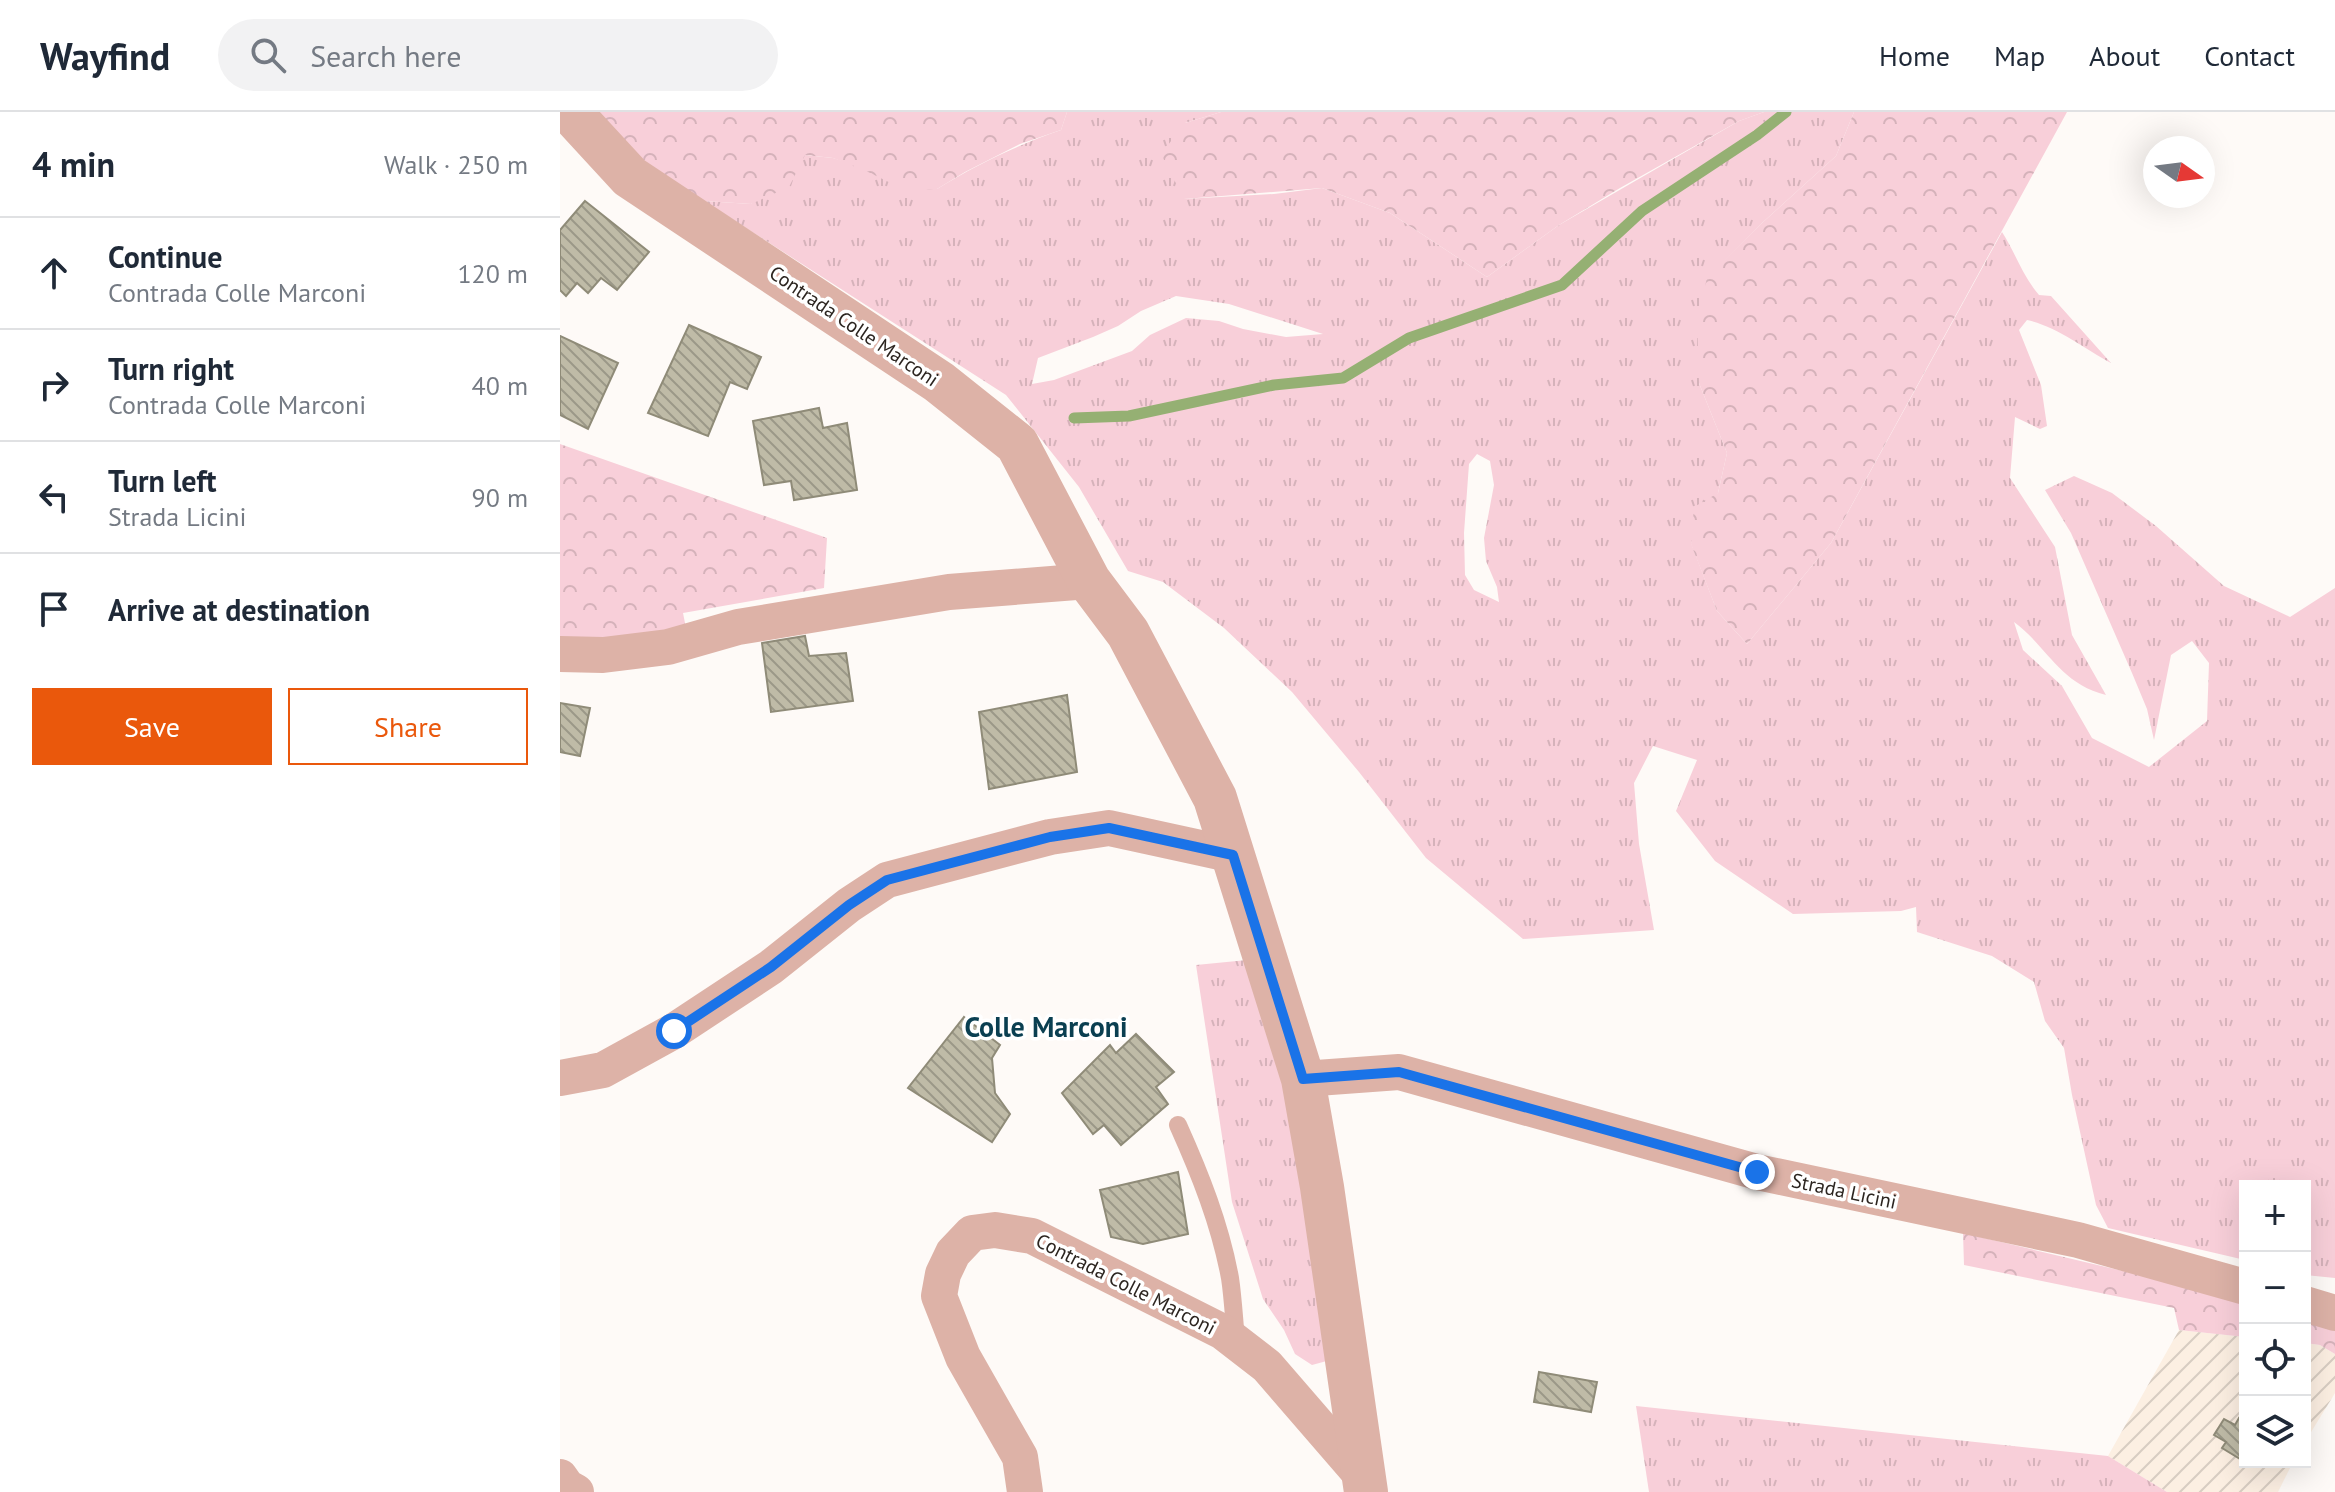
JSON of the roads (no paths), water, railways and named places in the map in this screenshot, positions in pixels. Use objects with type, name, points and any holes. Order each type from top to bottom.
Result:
[{"type":"street","name":"Contrada Colle Marconi","points":[[570,112],[630,177],[939,382],[1017,444],[1089,581],[1128,633],[1215,798],[1303,1079],[1322,1187],[1365,1484]]},
{"type":"street","points":[[560,654],[603,655],[668,647],[738,627],[949,592],[1089,581]]},
{"type":"street","points":[[560,1078],[603,1070],[674,1031],[771,967],[849,905],[887,880],[1050,837],[1109,828],[1233,855]]},
{"type":"street","name":"Strada Licini","points":[[1303,1079],[1399,1072],[1757,1172],[2078,1240],[2239,1285]]},
{"type":"street","name":"Contrada Colle Marconi","points":[[1025,1492],[1020,1457],[963,1357],[939,1296],[943,1274],[953,1253],[972,1233],[995,1230],[1032,1236],[1223,1332],[1267,1366],[1365,1484]]},
{"type":"street","points":[[2311,1306],[2335,1313]]},
{"type":"street","points":[[560,1477],[567,1487],[576,1492]]},
{"type":"lane","points":[[1178,1125],[1201,1176],[1218,1230],[1230,1278],[1236,1342]]},
{"type":"waterway","points":[[1074,418],[1129,416],[1274,385],[1343,378],[1409,338],[1562,285],[1642,211],[1757,135],[1786,112]]},
{"type":"district","name":"Colle Marconi","points":[[1046,1027]]}]
